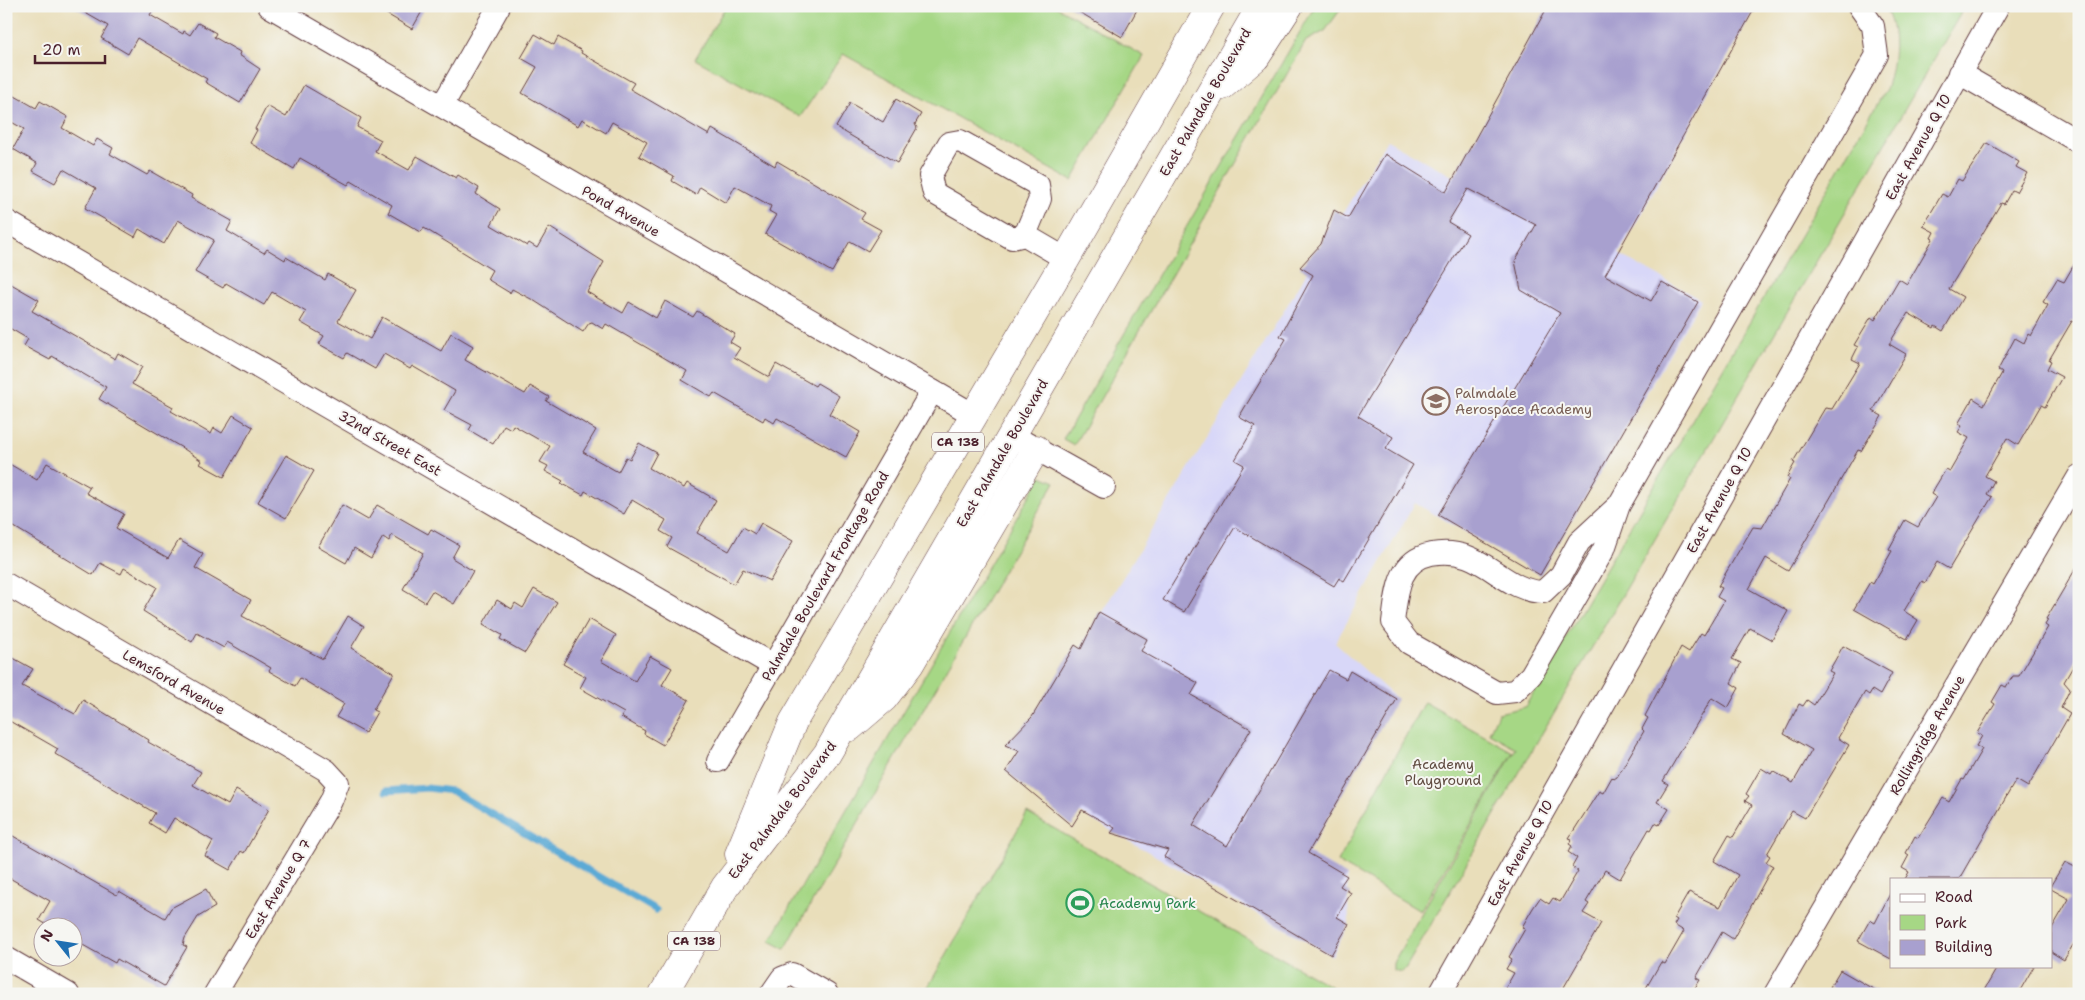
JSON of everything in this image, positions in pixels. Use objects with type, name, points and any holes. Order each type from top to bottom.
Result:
[{"type":"highway","name":"East Palmdale Boulevard","points":[[665,993],[725,887],[793,722],[1066,259],[1211,6]]},
{"type":"highway","name":"East Palmdale Boulevard","points":[[725,887],[827,754],[1261,6]]},
{"type":"highway","points":[[1209,96],[1256,57],[1289,6]]},
{"type":"highway","points":[[836,739],[884,698],[910,664],[1036,449]]},
{"type":"street","name":"Pond Avenue","points":[[269,6],[974,415]]},
{"type":"street","points":[[442,106],[499,6]]},
{"type":"street","points":[[1619,505],[1579,542],[1561,575],[1543,592],[1529,592],[1471,557],[1446,551],[1426,555],[1410,563],[1399,582],[1393,622],[1409,643],[1497,693],[1515,691],[1531,676],[1604,549],[1619,505],[1877,55],[1873,26],[1859,6]]},
{"type":"street","name":"East Avenue Q 10","points":[[1440,994],[1998,6]]},
{"type":"street","points":[[1959,73],[2079,142]]},
{"type":"street","points":[[1026,235],[1040,199],[1038,185],[960,141],[949,142],[930,176],[934,193],[1012,238],[1026,235],[1066,259]]},
{"type":"street","name":"32nd Street East","points":[[6,221],[774,666]]},
{"type":"street","name":"Palmdale Boulevard Frontage Road","points":[[718,761],[932,391]]},
{"type":"street","points":[[1012,436],[1104,487]]},
{"type":"street","name":"Rollingridge Avenue","points":[[1775,994],[2079,476]]},
{"type":"street","name":"Lemsford Avenue","points":[[6,584],[326,770],[338,783]]},
{"type":"street","name":"East Avenue Q 7","points":[[215,994],[331,801],[338,783]]},
{"type":"street","points":[[6,958],[68,994]]},
{"type":"street","points":[[776,986],[792,974],[826,994]]},
{"type":"shaded area","name":"Palmdale Aerospace Academy","points":[[1548,6],[1756,6],[1619,254],[1701,300],[1540,575],[1415,503],[1335,643],[1397,699],[1308,852],[1347,876],[1349,924],[1332,956],[1006,771],[1387,140],[1454,177]]},
{"type":"green space","points":[[726,6],[1055,6],[1144,56],[1072,181],[843,54],[800,117],[695,59]]},
{"type":"green space","points":[[1315,6],[1343,6],[1325,31],[1306,41],[1074,445],[1063,439]]},
{"type":"green space","points":[[1884,6],[1965,6],[1405,969],[1402,972],[1393,970],[1393,963],[1516,748],[1489,733],[1498,713],[1525,707],[1887,87],[1892,67],[1894,46],[1892,26]]},
{"type":"green space","points":[[1041,476],[1055,482],[785,949],[770,941]]},
{"type":"green space","name":"Academy Playground","points":[[1424,702],[1513,752],[1420,911],[1338,862]]},
{"type":"green space","name":"Academy Park","points":[[1027,813],[1344,994],[924,994]]},
{"type":"building","points":[[73,6],[155,6],[150,15],[183,34],[184,31],[190,35],[198,23],[216,33],[214,37],[240,52],[239,55],[260,69],[240,103],[205,82],[207,79],[137,38],[128,54],[101,38],[108,26]]},
{"type":"building","points":[[373,6],[425,6],[412,29]]},
{"type":"building","points":[[1069,6],[1139,6],[1122,37]]},
{"type":"building","points":[[1548,6],[1756,6],[1605,275],[1651,301],[1662,282],[1698,302],[1540,575],[1438,515],[1560,313],[1521,290],[1515,261],[1536,225],[1468,189],[1448,222],[1468,234],[1358,416],[1393,437],[1386,449],[1413,465],[1344,581],[1339,578],[1334,586],[1235,527],[1184,612],[1163,600],[1244,465],[1235,460],[1255,426],[1239,417],[1286,339],[1280,336],[1313,275],[1300,267],[1321,244],[1334,210],[1348,218],[1385,154],[1446,192]]},
{"type":"building","points":[[535,34],[554,45],[558,37],[582,51],[581,53],[634,83],[630,89],[709,135],[712,129],[775,166],[777,161],[865,213],[861,219],[881,230],[868,251],[850,241],[832,272],[765,234],[776,215],[769,211],[771,206],[735,186],[726,203],[700,187],[696,195],[672,181],[674,176],[639,156],[647,142],[612,122],[606,133],[582,119],[578,126],[522,93],[537,67],[521,58]]},
{"type":"building","points":[[304,85],[361,118],[357,127],[381,140],[375,151],[409,170],[417,156],[456,178],[458,175],[479,188],[476,194],[500,209],[491,225],[527,246],[529,243],[537,248],[549,227],[604,262],[587,292],[623,313],[629,302],[656,318],[665,301],[693,317],[697,311],[735,334],[730,342],[740,348],[734,357],[769,377],[776,364],[815,386],[817,383],[839,396],[829,414],[860,432],[846,457],[777,418],[774,423],[765,417],[763,421],[714,393],[711,397],[682,380],[687,371],[606,324],[603,329],[592,322],[589,323],[583,332],[533,300],[512,289],[510,293],[487,279],[492,270],[424,228],[421,232],[388,213],[392,205],[351,181],[348,185],[300,158],[294,169],[250,143],[267,106],[286,117]]},
{"type":"building","points":[[6,91],[36,108],[40,101],[68,117],[62,128],[93,146],[97,139],[113,148],[110,154],[147,175],[150,171],[192,195],[191,198],[232,221],[227,231],[264,253],[267,249],[285,260],[286,257],[325,280],[328,274],[356,290],[338,321],[370,339],[382,317],[441,351],[451,333],[473,346],[465,360],[525,394],[530,386],[549,397],[546,401],[596,430],[583,452],[618,472],[626,457],[630,459],[639,443],[657,453],[649,468],[684,488],[687,483],[716,500],[697,533],[729,551],[743,527],[755,534],[761,523],[793,541],[770,581],[743,569],[734,584],[667,547],[672,538],[660,531],[666,520],[632,500],[624,514],[585,491],[583,495],[561,483],[563,481],[545,471],[548,466],[540,462],[550,446],[513,425],[511,429],[504,425],[493,444],[469,430],[472,425],[444,410],[455,391],[412,366],[410,369],[384,354],[375,369],[347,353],[344,358],[319,344],[324,336],[300,322],[306,312],[272,292],[264,305],[226,283],[223,288],[195,272],[214,240],[178,220],[164,244],[139,229],[135,237],[85,208],[96,188],[63,169],[55,183],[33,171],[37,163],[13,149],[24,129],[6,119]]},
{"type":"building","points":[[896,99],[921,114],[915,124],[917,128],[897,163],[836,127],[850,103],[883,122]]},
{"type":"building","points":[[1987,143],[2019,162],[2016,167],[2027,173],[2016,192],[2012,190],[2004,204],[2001,203],[1949,289],[1963,297],[1943,331],[1908,313],[1889,344],[1906,354],[1873,411],[1882,416],[1861,451],[1858,450],[1788,571],[1766,558],[1749,589],[1788,611],[1772,640],[1750,628],[1732,659],[1741,663],[1731,683],[1739,688],[1728,708],[1712,698],[1663,781],[1668,784],[1657,802],[1669,809],[1659,825],[1655,823],[1651,830],[1649,829],[1620,879],[1605,870],[1586,902],[1589,904],[1583,913],[1601,923],[1560,994],[1502,994],[1514,973],[1506,969],[1512,959],[1509,957],[1525,929],[1522,927],[1533,908],[1540,898],[1549,904],[1553,898],[1560,902],[1578,871],[1572,867],[1577,858],[1568,852],[1572,846],[1569,844],[1572,839],[1569,838],[1599,791],[1603,793],[1612,777],[1614,779],[1617,777],[1644,731],[1642,729],[1648,718],[1645,716],[1681,647],[1689,652],[1701,633],[1704,635],[1724,601],[1717,597],[1722,588],[1718,586],[1753,527],[1762,528],[1790,479],[1787,477],[1795,463],[1793,462],[1825,408],[1832,409],[1860,363],[1852,359],[1858,347],[1854,345],[1871,317],[1875,320],[1899,279],[1907,284],[1933,239],[1931,238],[1934,232],[1923,226],[1942,194],[1948,197],[1958,179],[1962,181]]},
{"type":"building","points":[[2079,256],[2079,324],[2072,321],[2049,360],[2051,361],[2047,369],[2062,377],[2045,407],[2041,405],[2018,445],[2007,438],[1985,476],[1994,481],[1987,494],[1992,497],[1949,569],[1937,562],[1925,583],[1922,581],[1904,611],[1918,620],[1907,639],[1854,609],[1870,582],[1873,584],[1892,551],[1889,549],[1905,520],[1918,527],[1936,497],[1931,494],[1946,469],[1950,471],[1969,438],[1958,432],[1962,426],[1958,424],[1973,398],[1984,405],[2002,373],[1998,370],[2015,338],[2024,343],[2028,334],[2031,336],[2048,305],[2043,302],[2057,279],[2064,282]]},
{"type":"building","points":[[6,281],[39,300],[32,311],[115,359],[118,353],[142,367],[132,384],[173,407],[171,411],[211,434],[214,428],[222,433],[233,415],[253,427],[224,477],[200,464],[202,461],[184,449],[99,399],[106,387],[52,356],[50,360],[24,346],[28,339],[6,326]]},
{"type":"building","points":[[286,455],[314,471],[286,518],[258,502]]},
{"type":"building","points":[[6,462],[37,480],[47,463],[90,487],[86,493],[124,514],[116,528],[168,558],[179,540],[203,554],[195,568],[251,600],[242,616],[323,659],[348,616],[364,626],[351,648],[394,673],[373,710],[377,712],[365,733],[336,717],[344,704],[300,678],[295,686],[269,671],[271,668],[227,642],[224,648],[197,633],[192,642],[143,611],[157,587],[124,568],[121,574],[100,563],[93,575],[6,522]]},
{"type":"building","points":[[342,505],[368,520],[377,505],[428,534],[431,529],[459,545],[452,558],[473,571],[454,604],[432,591],[425,602],[403,589],[423,553],[392,535],[389,541],[383,537],[371,558],[354,548],[346,563],[318,547]]},
{"type":"building","points":[[2079,563],[2079,656],[2064,682],[2070,689],[2061,708],[2070,714],[2028,787],[2016,780],[1960,878],[1906,878],[1909,872],[1902,868],[1909,855],[1906,853],[1915,836],[1918,838],[1943,798],[1949,802],[1962,779],[1964,780],[1982,749],[1976,746],[1982,736],[1977,733],[1995,704],[1992,702],[2002,685],[2006,687],[2013,676],[2019,676],[2048,627],[2045,625],[2048,620],[2046,619]]},
{"type":"building","points":[[534,589],[557,602],[525,653],[500,639],[502,635],[483,624],[497,600],[512,609],[515,603],[523,608]]},
{"type":"building","points":[[1099,612],[1147,639],[1141,651],[1198,683],[1191,695],[1251,729],[1193,825],[1227,846],[1329,670],[1346,679],[1350,671],[1397,699],[1308,853],[1347,876],[1340,886],[1351,893],[1337,917],[1349,924],[1331,955],[1164,857],[1168,850],[1111,833],[1115,828],[1082,810],[1072,826],[1006,771],[1019,751],[1005,745],[1032,717],[1075,645],[1081,649]]},
{"type":"building","points":[[589,619],[616,635],[601,661],[635,681],[650,656],[672,668],[662,685],[689,700],[663,745],[644,734],[645,731],[621,717],[624,713],[580,688],[586,677],[563,664]]},
{"type":"building","points":[[1843,646],[1892,673],[1880,695],[1872,690],[1869,695],[1865,692],[1838,738],[1849,745],[1805,818],[1792,811],[1767,854],[1770,856],[1766,862],[1773,866],[1733,939],[1722,932],[1696,978],[1700,980],[1691,994],[1656,994],[1646,988],[1661,962],[1665,964],[1684,931],[1674,925],[1677,920],[1674,918],[1689,892],[1720,907],[1738,875],[1714,861],[1729,835],[1733,837],[1752,805],[1745,801],[1749,796],[1746,794],[1761,768],[1771,774],[1773,771],[1793,783],[1812,750],[1784,734],[1799,704],[1803,706],[1807,700],[1814,705],[1833,673],[1829,671]]},
{"type":"building","points":[[6,654],[33,669],[22,686],[75,714],[83,700],[149,740],[148,742],[201,772],[193,785],[228,805],[236,790],[269,809],[244,853],[241,851],[230,870],[205,856],[213,841],[174,818],[165,833],[149,823],[155,813],[55,754],[58,749],[6,719]]},
{"type":"building","points":[[6,832],[117,895],[119,891],[165,918],[171,908],[206,889],[215,907],[198,917],[185,938],[183,945],[187,947],[164,986],[117,959],[115,963],[82,945],[82,918],[40,918],[50,901],[6,876]]},
{"type":"building","points":[[2065,862],[2079,869],[2079,935],[2064,960],[2052,953],[2052,928],[2069,899],[2052,890],[2052,883]]},
{"type":"building","points":[[1890,894],[1890,958],[1858,941],[1870,920],[1875,923]]},
{"type":"building","points":[[1997,968],[2033,968],[2018,994],[1982,994]]},
{"type":"building","points":[[1840,970],[1882,994],[1842,994],[1830,987]]},
{"type":"waterway","points":[[386,791],[427,788],[452,791],[656,910]]},
{"type":"place","name":"Palmdale Aerospace Academy","points":[[1436,401]]},
{"type":"place","name":"Academy Park","points":[[1080,903]]}]
